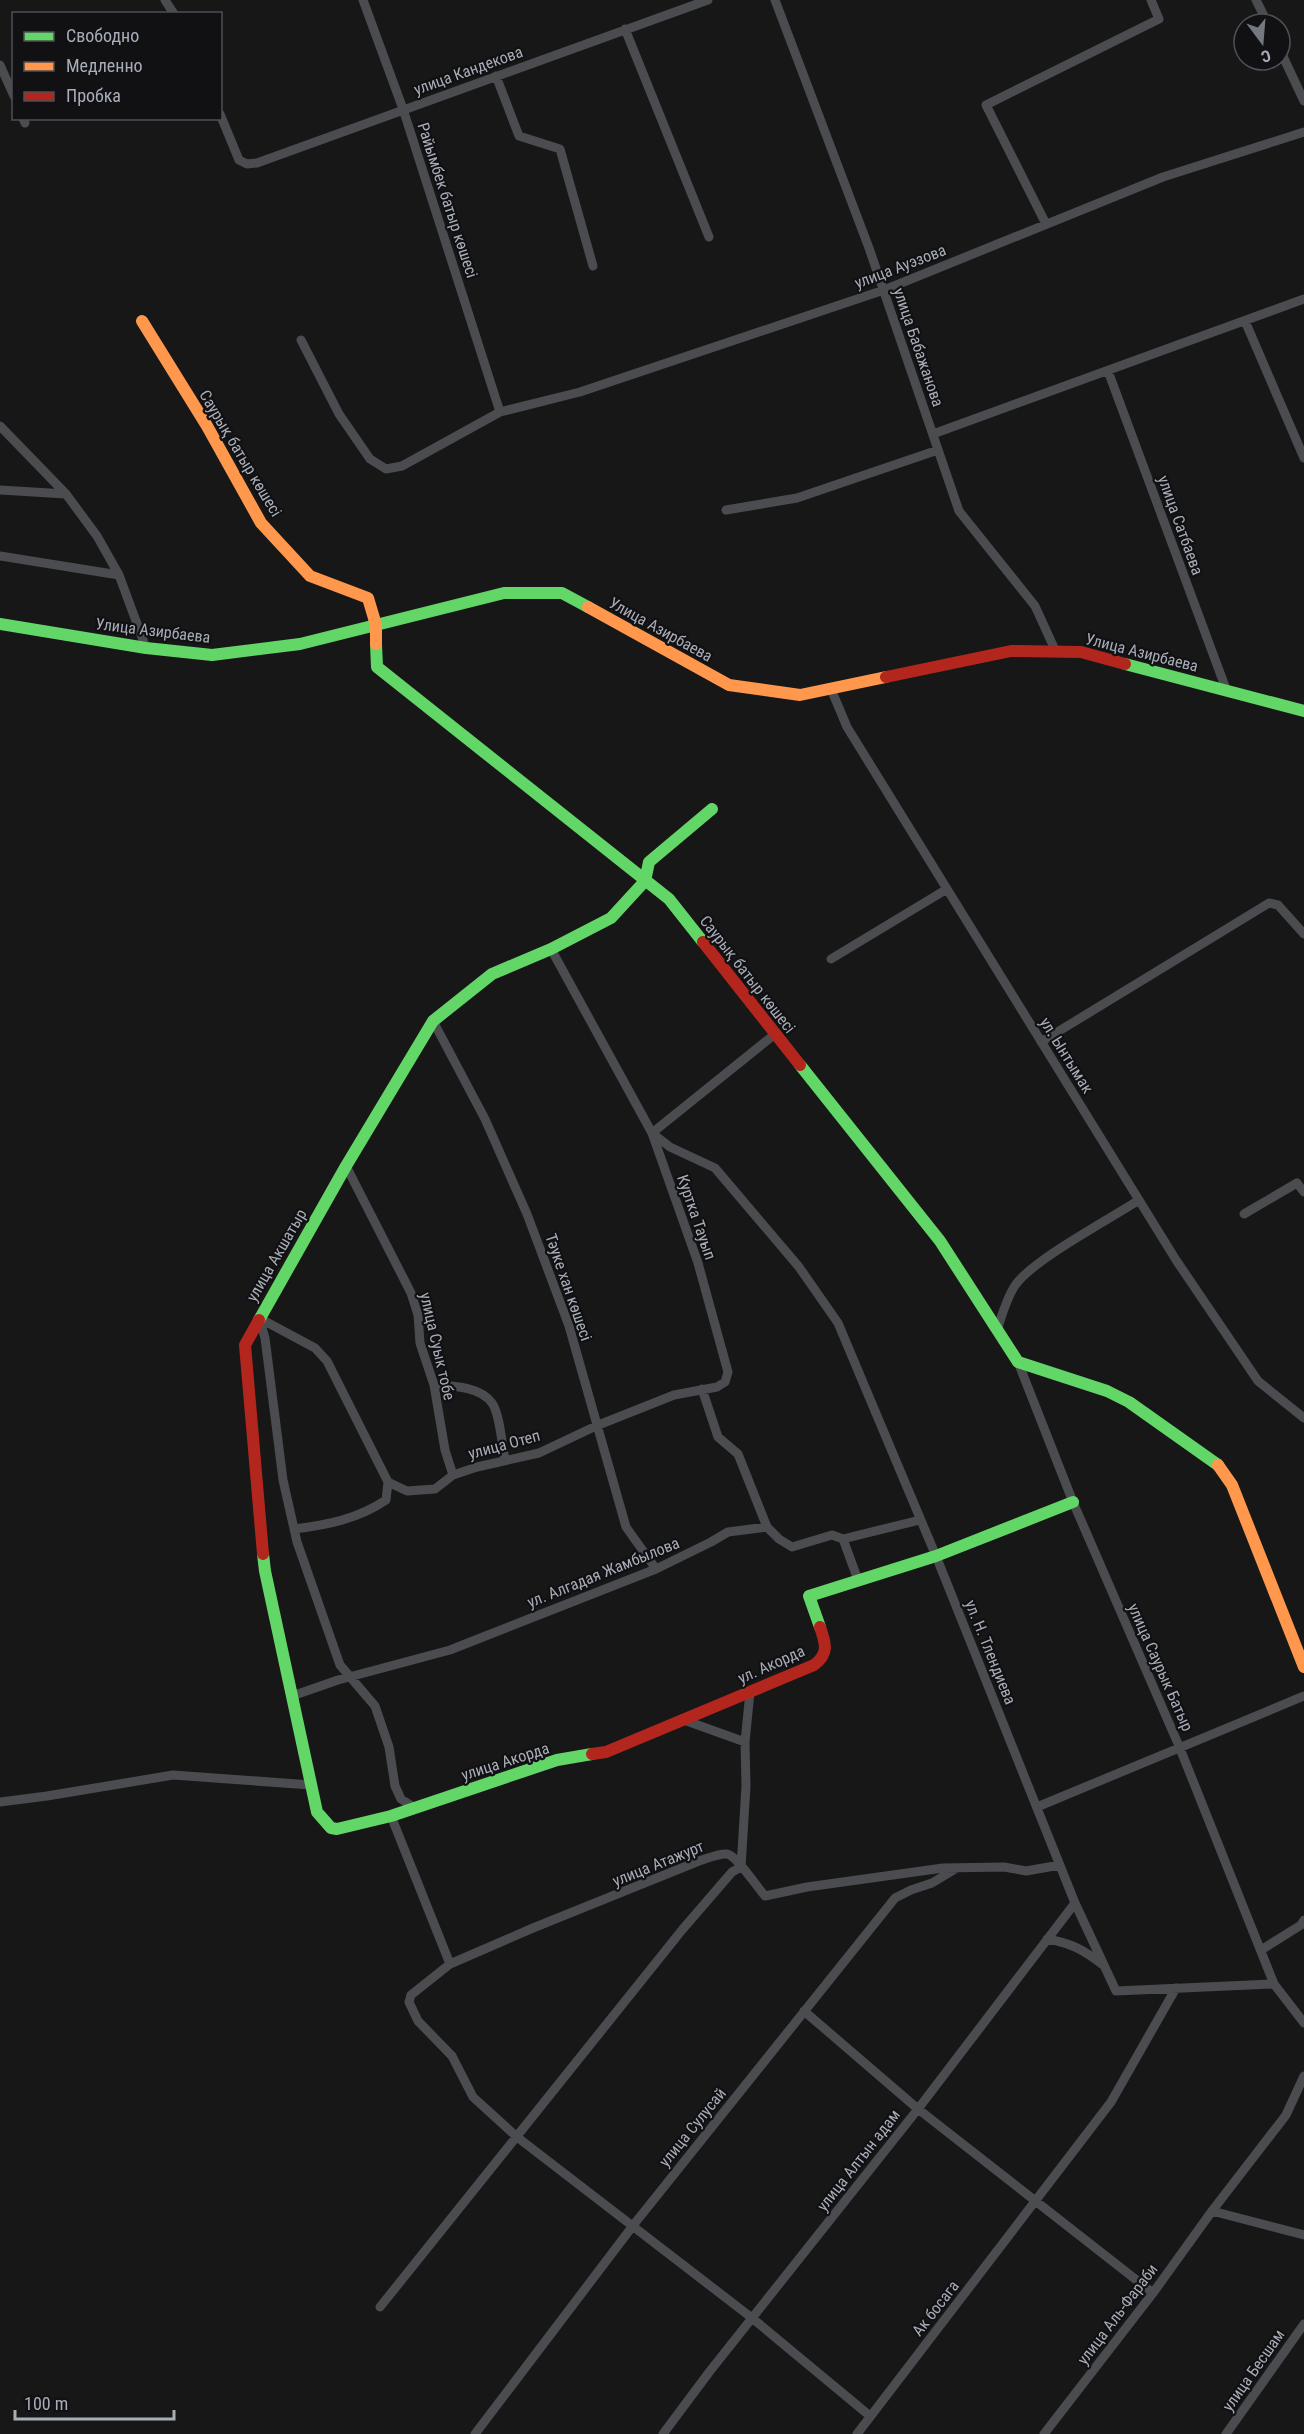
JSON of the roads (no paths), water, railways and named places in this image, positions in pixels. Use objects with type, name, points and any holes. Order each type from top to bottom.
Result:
[{"type":"street","name":"Райымбек батыр көшесі","points":[[363,0],[403,109],[500,412]]},
{"type":"street","name":"улица Кандекова","points":[[222,119],[239,160],[247,164],[256,162],[708,0]]},
{"type":"street","name":"улица Бабажанова","points":[[775,0],[884,290],[959,511],[1035,606],[1056,652]]},
{"type":"street","points":[[1046,224],[986,105],[1159,19],[1151,0]]},
{"type":"street","points":[[625,29],[709,237]]},
{"type":"street","points":[[0,65],[12,92]]},
{"type":"street","points":[[1291,72],[1304,100]]},
{"type":"street","points":[[496,76],[519,136],[560,149],[593,266]]},
{"type":"street","name":"улица Ауэзова","points":[[301,340],[339,414],[370,459],[386,469],[402,466],[500,412],[580,392],[884,290],[1163,177],[1304,132]]},
{"type":"street","points":[[933,434],[1304,299]]},
{"type":"street","name":"Саурық батыр көшесі","points":[[142,321],[207,426],[261,523],[310,576],[368,598],[376,625],[377,667],[669,899],[940,1241],[1018,1362]]},
{"type":"street","points":[[1245,321],[1304,458]]},
{"type":"street","name":"улица Сатбаева","points":[[1108,370],[1226,689]]},
{"type":"street","points":[[0,426],[66,494],[97,536],[119,575],[146,648]]},
{"type":"street","points":[[726,510],[797,498],[938,450]]},
{"type":"street","points":[[0,490],[66,494]]},
{"type":"street","points":[[0,556],[119,575]]},
{"type":"street","name":"Улица Азирбаева","points":[[0,624],[146,648],[212,655],[300,644],[504,592],[561,593],[729,685],[800,695],[1011,651],[1081,652],[1304,711]]},
{"type":"street","name":"ул. Ынтымак","points":[[831,689],[847,727],[1176,1260],[1258,1381],[1304,1418]]},
{"type":"street","name":"улица Акшатыр","points":[[337,1829],[331,1828],[317,1812],[265,1571],[245,1345],[346,1166],[433,1021],[492,974],[551,949],[611,918],[645,881],[646,868],[650,862],[712,809]]},
{"type":"street","points":[[831,959],[947,889]]},
{"type":"street","points":[[1041,1042],[1269,903],[1278,904],[1304,934]]},
{"type":"street","name":"Куртка Тауып","points":[[551,949],[652,1133],[698,1263],[728,1372],[725,1382],[717,1387],[675,1395],[596,1426]]},
{"type":"street","name":"Тәуке хан көшесі","points":[[433,1021],[485,1119],[527,1214],[569,1326],[626,1527],[656,1569]]},
{"type":"street","points":[[652,1133],[775,1034]]},
{"type":"street","name":"ул. Н. Тлендиева","points":[[652,1133],[670,1147],[715,1168],[799,1267],[838,1323],[936,1556],[1075,1903],[1116,1991],[1176,1988]]},
{"type":"street","name":"улица Суык тобе","points":[[346,1166],[411,1293],[418,1315],[420,1343],[434,1385],[444,1450],[453,1475]]},
{"type":"street","points":[[1244,1214],[1301,1180],[1304,1192]]},
{"type":"street","points":[[997,1330],[1003,1309],[1015,1286],[1031,1268],[1139,1200]]},
{"type":"street","points":[[259,1318],[315,1348],[327,1361],[388,1482],[386,1500],[370,1511],[329,1524],[294,1529]]},
{"type":"street","points":[[259,1318],[265,1338],[283,1479],[294,1529],[340,1665],[375,1706],[389,1746],[395,1786],[400,1799],[415,1808]]},
{"type":"street","points":[[1018,1362],[1107,1391],[1129,1402],[1222,1468],[1232,1485],[1304,1667]]},
{"type":"street","name":"улица Саурык Батыр","points":[[1018,1362],[1073,1502],[1179,1746],[1274,1984],[1304,2023]]},
{"type":"street","points":[[434,1385],[455,1386],[479,1392],[492,1403],[505,1460]]},
{"type":"street","points":[[702,1389],[718,1437],[738,1454],[767,1527],[779,1539],[792,1546],[832,1535],[843,1539],[920,1520]]},
{"type":"street","name":"улица Отеп","points":[[388,1482],[406,1491],[435,1489],[453,1475],[539,1453],[596,1426]]},
{"type":"street","name":"ул. Акорда","points":[[681,1719],[814,1665],[825,1655],[826,1646],[810,1604],[810,1596],[936,1556],[1073,1502]]},
{"type":"street","name":"ул. Алгадая Жамбылова","points":[[292,1696],[349,1677],[450,1650],[656,1569],[728,1532],[767,1527]]},
{"type":"street","points":[[843,1539],[858,1580]]},
{"type":"street","points":[[380,2307],[682,1930],[732,1872],[741,1867],[746,1786],[745,1742],[750,1692]]},
{"type":"street","points":[[1037,1807],[1179,1746],[1304,1696]]},
{"type":"street","points":[[681,1719],[745,1742]]},
{"type":"street","name":"улица Акорда","points":[[337,1829],[391,1816],[557,1760],[606,1752],[681,1719]]},
{"type":"street","points":[[0,1802],[172,1775],[311,1785]]},
{"type":"street","points":[[391,1816],[450,1964]]},
{"type":"street","name":"улица Атажурт","points":[[517,2137],[473,2097],[452,2056],[418,2021],[409,2002],[411,1995],[450,1964],[699,1861],[726,1854],[735,1857],[765,1896],[807,1887],[957,1867],[1004,1867],[1026,1871],[1060,1865]]},
{"type":"street","name":"улица Сулусай","points":[[475,2434],[632,2227],[896,1898],[932,1883],[957,1867]]},
{"type":"street","name":"улица Алтын адам","points":[[663,2434],[918,2109],[1075,1903]]},
{"type":"street","points":[[1261,1950],[1301,1925],[1304,1920]]},
{"type":"street","points":[[1047,1939],[1068,1943],[1087,1952],[1105,1966]]},
{"type":"street","points":[[1176,1988],[1274,1984]]},
{"type":"street","name":"Ак босага","points":[[857,2434],[1111,2102],[1176,1988]]},
{"type":"street","points":[[804,2011],[918,2109],[1153,2293]]},
{"type":"street","name":"улица Аль-Фараби","points":[[1044,2434],[1286,2115],[1304,2076]]},
{"type":"street","points":[[517,2137],[752,2318],[870,2416]]},
{"type":"street","points":[[1212,2211],[1304,2235]]},
{"type":"street","name":"улица Бесшам","points":[[1226,2434],[1304,2324]]}]
